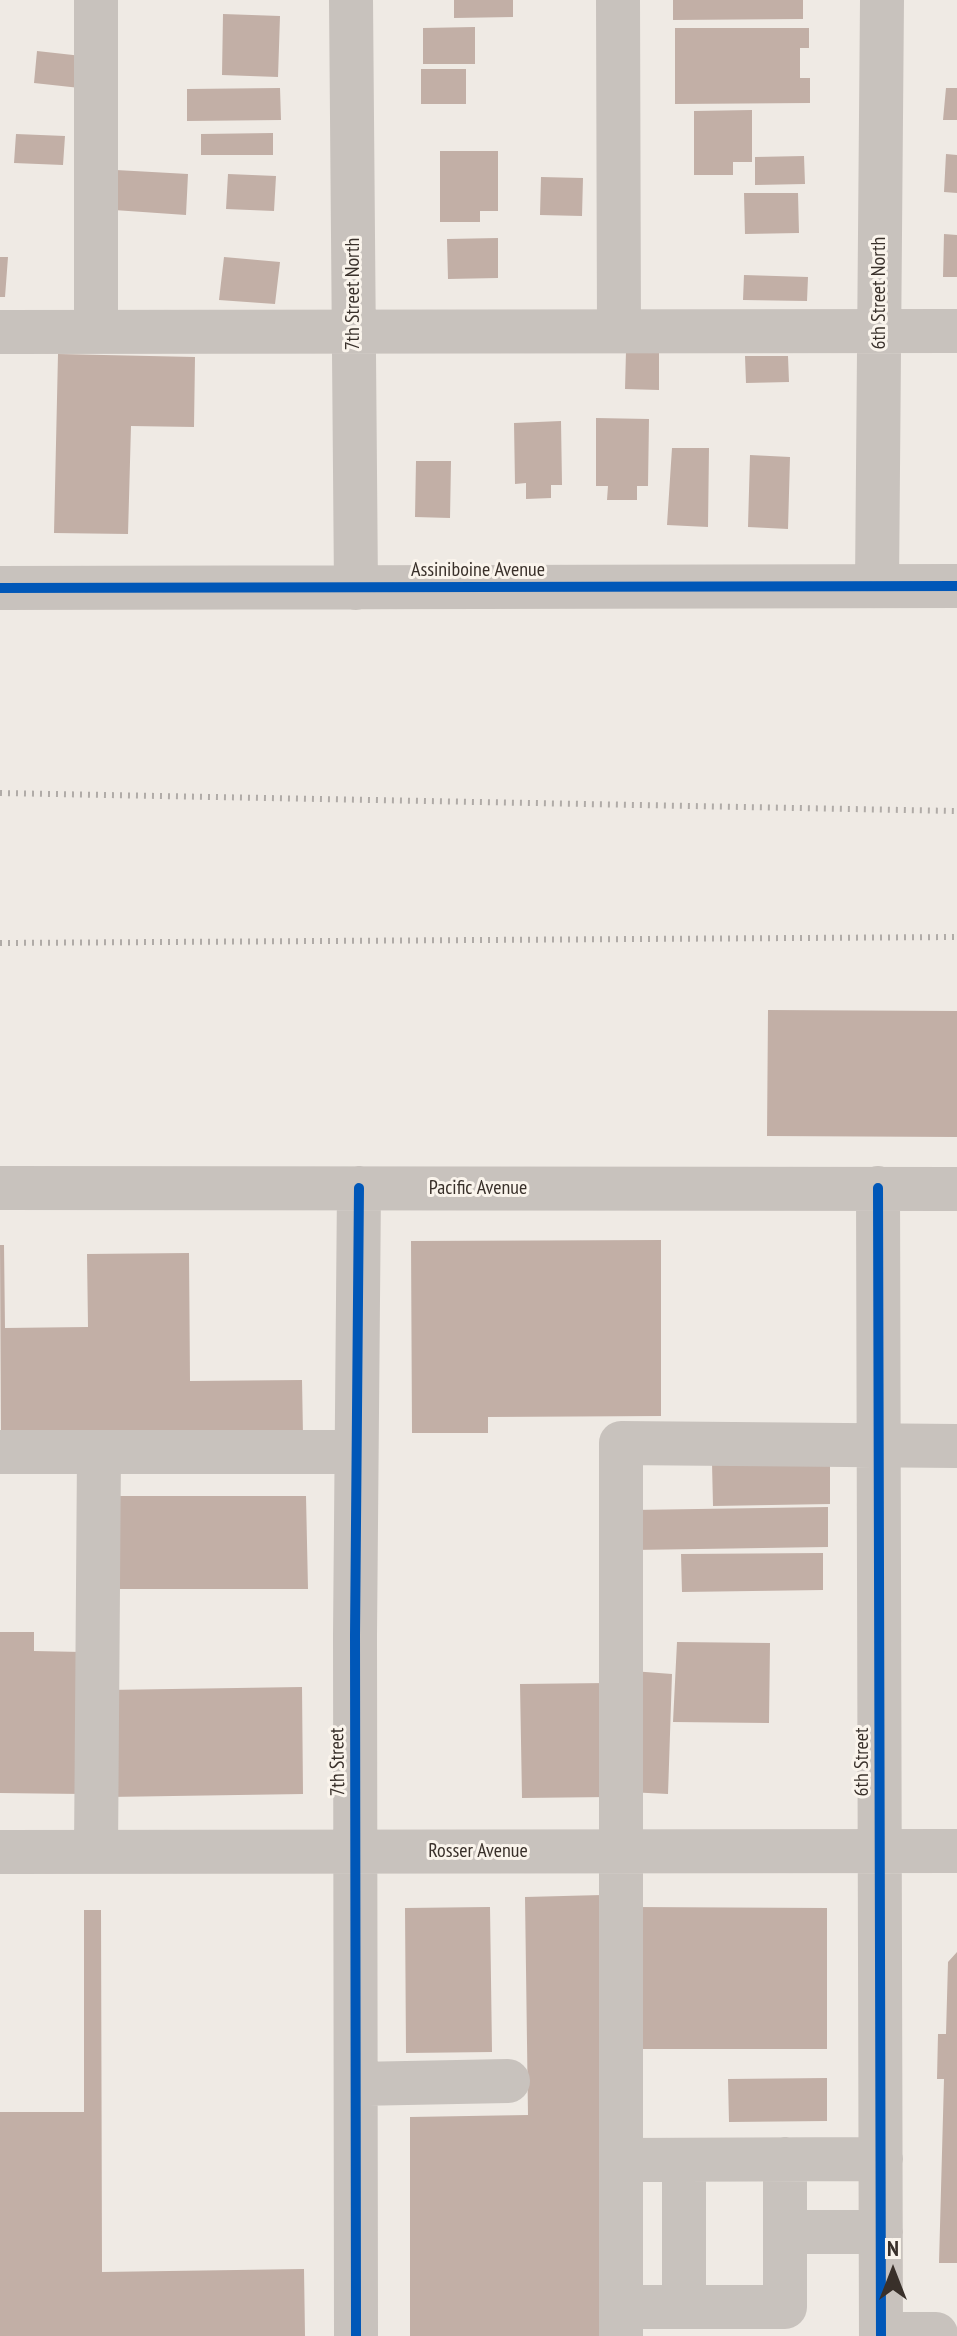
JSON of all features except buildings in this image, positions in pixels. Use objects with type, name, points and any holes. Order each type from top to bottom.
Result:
[{"type":"street","points":[[96,0],[96,332]]},
{"type":"street","name":"7th Street North","points":[[351,0],[356,588]]},
{"type":"street","points":[[618,0],[619,330]]},
{"type":"street","name":"6th Street North","points":[[877,585],[882,0]]},
{"type":"street","points":[[0,332],[957,331]]},
{"type":"street","name":"Assiniboine Avenue","points":[[0,588],[957,586]]},
{"type":"street","name":"Pacific Avenue","points":[[0,1188],[957,1189]]},
{"type":"street","name":"7th Street","points":[[356,2336],[359,1188]]},
{"type":"street","name":"6th Street","points":[[878,1188],[881,2335]]},
{"type":"street","points":[[785,2159],[785,2307],[684,2307],[621,2322],[621,1443],[957,1446]]},
{"type":"street","points":[[0,1452],[356,1452]]},
{"type":"street","points":[[96,1851],[99,1453]]},
{"type":"street","name":"Rosser Avenue","points":[[0,1852],[957,1851]]},
{"type":"street","points":[[356,2084],[508,2081]]},
{"type":"street","points":[[621,2160],[881,2159]]},
{"type":"street","points":[[684,2160],[684,2307]]},
{"type":"street","points":[[785,2232],[881,2232]]},
{"type":"street","points":[[881,2335],[936,2334]]},
{"type":"railway","points":[[0,793],[957,811]]},
{"type":"railway","points":[[0,943],[957,937]]},
{"type":"cycle path","points":[[0,588],[957,586]]},
{"type":"cycle path","points":[[356,2336],[355,1635],[359,1188]]},
{"type":"cycle path","points":[[878,1188],[881,2336]]}]
